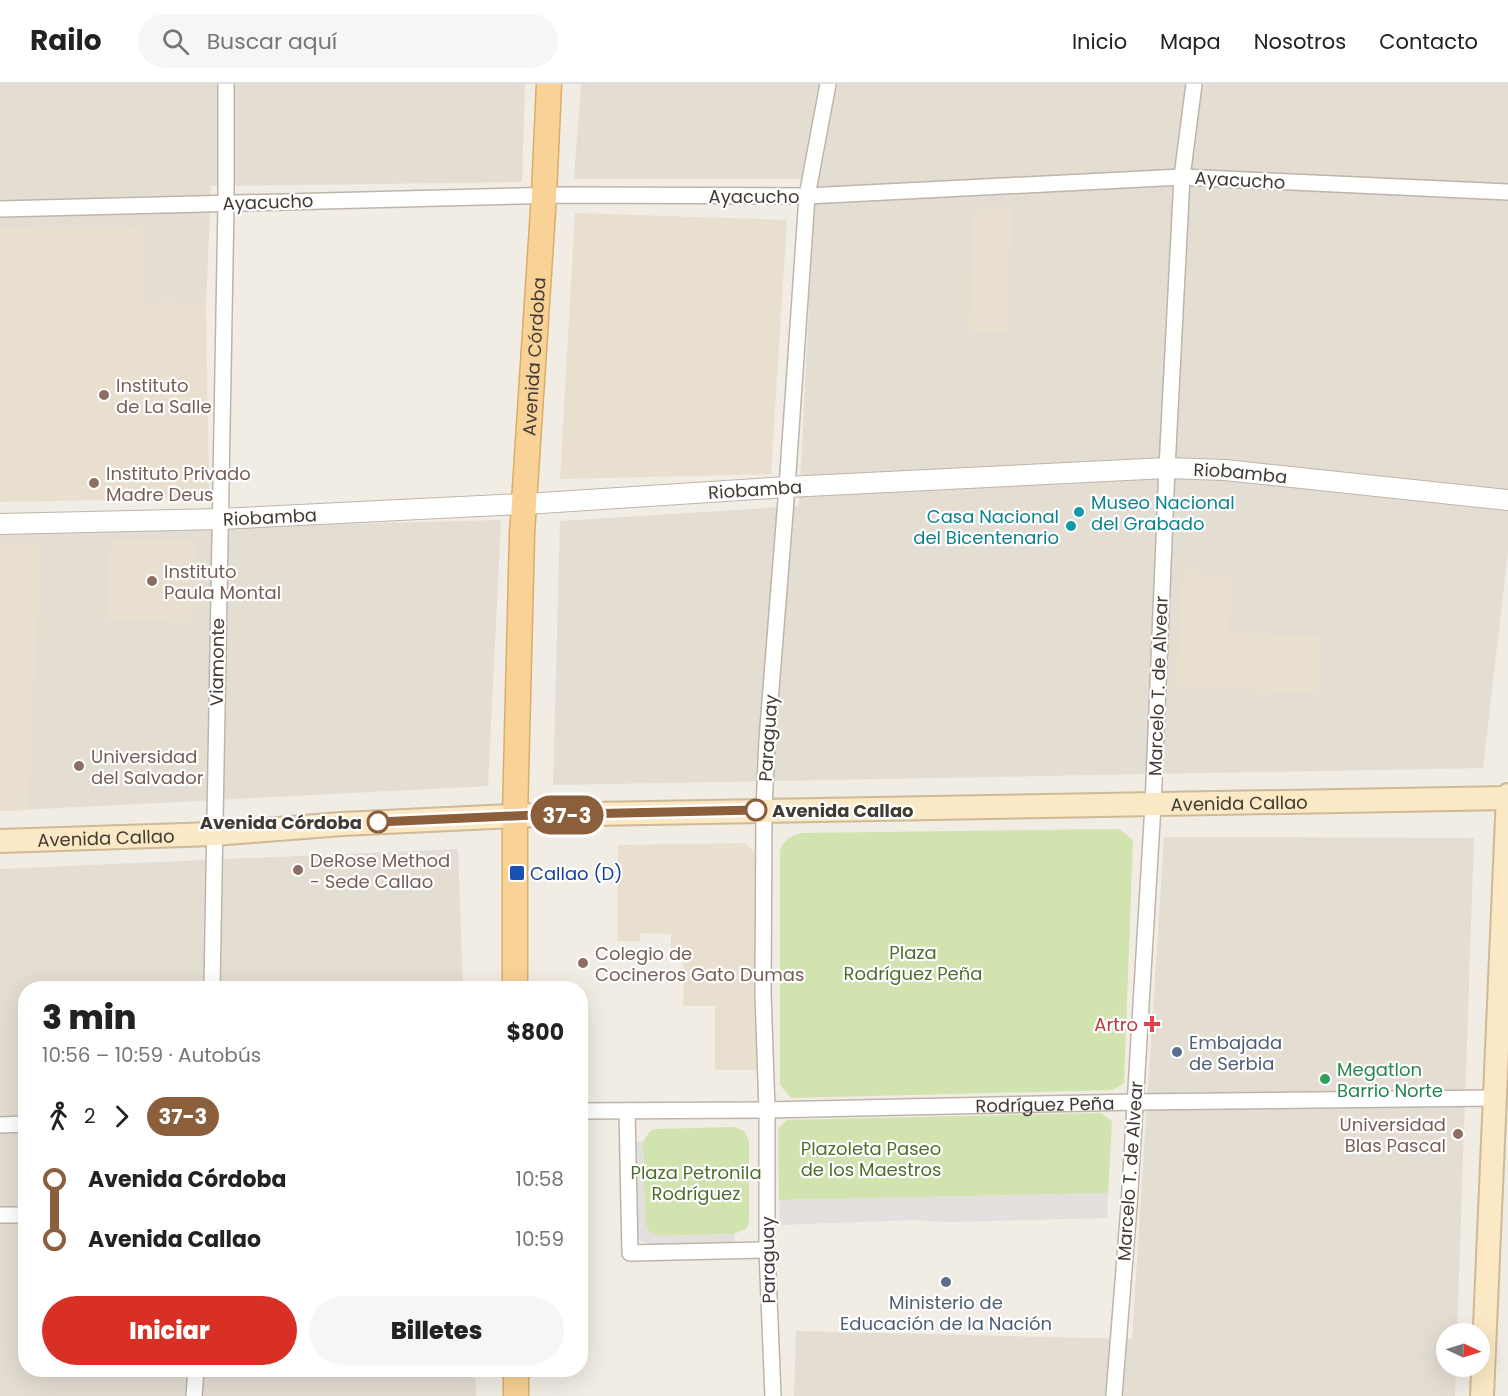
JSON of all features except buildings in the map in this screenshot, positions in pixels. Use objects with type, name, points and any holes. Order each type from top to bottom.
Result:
[{"type":"main road","name":"Avenida Córdoba","points":[[515,981],[515,816],[524,504],[549,84]]},
{"type":"main road","name":"Avenida Callao","points":[[0,841],[214,834],[342,824],[515,816],[1508,797]]},
{"type":"main road","points":[[1482,1396],[1502,1098],[1508,797]]},
{"type":"main road","points":[[516,1377],[516,1396]]},
{"type":"street","name":"Viamonte","points":[[212,981],[226,204],[226,84]]},
{"type":"street","name":"Paraguay","points":[[772,1396],[763,994],[764,810],[767,740],[807,196],[828,84]]},
{"type":"street","name":"Marcelo T. de Alvear","points":[[1114,1396],[1136,1102],[1153,805],[1182,177],[1194,84]]},
{"type":"street","name":"Ayacucho","points":[[0,209],[544,195],[807,196],[1182,177],[1508,192]]},
{"type":"street","name":"Riobamba","points":[[0,524],[220,519],[1167,468],[1225,470],[1508,500]]},
{"type":"street","name":"Rodríguez Peña","points":[[588,1112],[1502,1098]]},
{"type":"street","points":[[627,1111],[630,1253],[767,1250]]},
{"type":"street","points":[[0,1125],[18,1124]]},
{"type":"street","points":[[0,1215],[18,1215]]},
{"type":"street","points":[[194,1396],[195,1377]]},
{"type":"shaded area","points":[[0,84],[525,84],[522,182],[211,186],[206,304],[142,303],[141,227],[0,228]]},
{"type":"shaded area","points":[[581,84],[1508,84],[1508,552],[1483,768],[553,785],[560,521],[799,506],[815,179],[574,179]]},
{"type":"shaded area","points":[[1011,208],[1009,332],[970,333],[973,211]]},
{"type":"shaded area","points":[[575,213],[787,220],[771,474],[560,479]]},
{"type":"shaded area","name":"Instituto de La Salle","points":[[142,227],[142,303],[206,304],[209,486],[200,498],[0,502],[0,228]]},
{"type":"shaded area","points":[[501,520],[488,786],[0,811],[0,532]]},
{"type":"shaded area","name":"Instituto Paula Montal","points":[[110,541],[195,541],[194,622],[107,620]]},
{"type":"shaded area","points":[[41,542],[28,810],[0,811],[0,544]]},
{"type":"shaded area","points":[[1182,573],[1231,575],[1229,633],[1321,637],[1318,693],[1177,687]]},
{"type":"shaded area","points":[[1164,837],[1474,838],[1457,1323],[1436,1323],[1436,1377],[1456,1377],[1455,1396],[794,1396],[796,1331],[1132,1339]]},
{"type":"shaded area","points":[[745,843],[756,854],[758,1070],[715,1070],[715,1006],[683,1006],[684,957],[671,957],[671,934],[640,933],[640,941],[617,941],[618,845]]},
{"type":"shaded area","points":[[458,849],[463,981],[18,981],[18,1377],[475,1377],[476,1396],[0,1396],[0,869]]},
{"type":"shaded area","points":[[633,1142],[643,1142],[645,1222],[649,1232],[660,1236],[734,1234],[735,1245],[648,1245],[640,1240],[636,1234]]},
{"type":"shaded area","points":[[1108,1193],[1107,1218],[950,1222],[913,1220],[780,1225],[779,1200]]},
{"type":"green space","name":"Plaza Rodríguez Peña","points":[[1119,829],[1133,840],[1124,1083],[1113,1090],[791,1098],[780,1085],[780,850],[788,839],[802,833]]},
{"type":"green space","name":"Plazoleta Paseo de los Maestros","points":[[1101,1113],[1112,1121],[1108,1193],[779,1200],[778,1129],[787,1120]]},
{"type":"green space","name":"Plaza Petronila Rodríguez","points":[[734,1127],[744,1131],[749,1141],[749,1222],[747,1228],[734,1234],[660,1236],[649,1232],[645,1222],[643,1142],[650,1131]]},
{"type":"bus line","name":"37-3","points":[[378,822],[534,815],[756,810]]},
{"type":"place","name":"Instituto de La Salle","points":[[104,395]]},
{"type":"place","name":"Instituto Privado Madre Deus","points":[[94,483]]},
{"type":"place","name":"Museo Nacional del Grabado","points":[[1079,512]]},
{"type":"place","name":"Casa Nacional del Bicentenario","points":[[1071,526]]},
{"type":"place","name":"Instituto Paula Montal","points":[[152,581]]},
{"type":"place","name":"Universidad del Salvador","points":[[79,766]]},
{"type":"place","name":"Avenida Callao","points":[[756,810]]},
{"type":"place","name":"Avenida Córdoba","points":[[378,822]]},
{"type":"place","name":"DeRose Method - Sede Callao","points":[[298,870]]},
{"type":"place","name":"Callao (D)","points":[[517,873]]},
{"type":"place","name":"Colegio de Cocineros Gato Dumas","points":[[583,963]]},
{"type":"place","name":"Artro","points":[[1152,1024]]},
{"type":"place","name":"Embajada de Serbia","points":[[1177,1052]]},
{"type":"place","name":"Megatlon Barrio Norte","points":[[1325,1079]]},
{"type":"place","name":"Universidad Blas Pascal","points":[[1458,1134]]},
{"type":"place","name":"Ministerio de Educación de la Nación","points":[[946,1282]]}]
